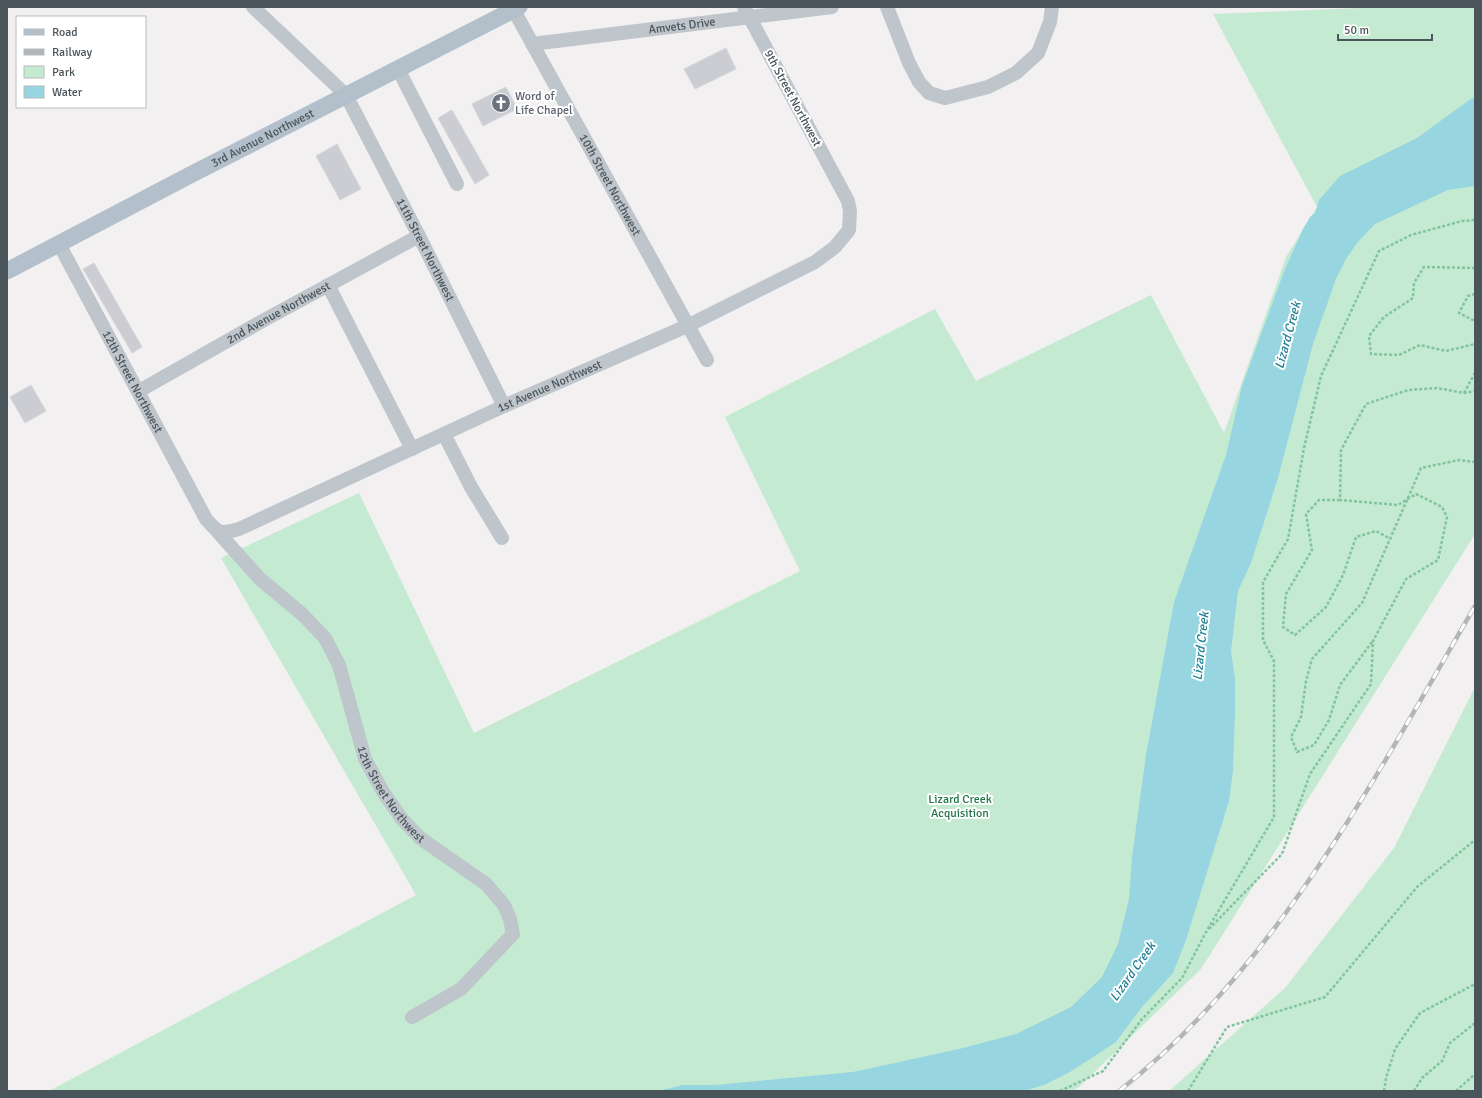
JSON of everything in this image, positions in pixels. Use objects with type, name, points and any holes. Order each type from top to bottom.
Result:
[{"type":"main road","name":"3rd Avenue Northwest","points":[[7,272],[194,173],[515,8]]},
{"type":"street","name":"11th Street Northwest","points":[[254,7],[346,95],[419,236],[504,406]]},
{"type":"street","name":"Amvets Drive","points":[[532,44],[746,12],[832,7]]},
{"type":"street","points":[[887,7],[909,63],[919,82],[929,93],[946,98],[988,87],[1016,73],[1038,53],[1050,22],[1052,7]]},
{"type":"street","name":"10th Street Northwest","points":[[515,8],[532,44],[707,360]]},
{"type":"street","name":"9th Street Northwest","points":[[746,12],[842,190]]},
{"type":"street","points":[[398,69],[457,184]]},
{"type":"street","name":"1st Avenue Northwest","points":[[216,532],[224,533],[239,529],[504,406],[687,326],[815,262],[835,246],[849,230],[850,211],[848,201],[842,190]]},
{"type":"street","name":"2nd Avenue Northwest","points":[[139,391],[328,285],[419,236]]},
{"type":"street","name":"12th Street Northwest","points":[[60,244],[206,519],[216,532],[260,579],[302,614],[325,638],[339,665],[365,759],[383,792],[402,819],[420,838],[486,884],[504,905],[510,919],[513,934],[461,989],[412,1017]]},
{"type":"street","points":[[328,285],[412,449]]},
{"type":"street","points":[[444,434],[471,487],[502,538]]},
{"type":"path","points":[[1060,1091],[1103,1071],[1142,1019],[1182,978],[1206,932],[1274,817],[1274,661],[1263,640],[1263,582],[1288,539],[1304,448],[1321,376],[1379,251],[1411,235],[1462,221],[1475,220]]},
{"type":"path","points":[[1475,268],[1424,267],[1414,283],[1414,298],[1384,316],[1369,336],[1371,354],[1399,356],[1420,345],[1446,351],[1475,344]]},
{"type":"path","points":[[1475,294],[1468,296],[1460,313],[1475,321]]},
{"type":"path","points":[[1464,393],[1475,373]]},
{"type":"path","points":[[1340,500],[1341,450],[1366,404],[1408,390],[1437,388],[1464,393],[1475,391]]},
{"type":"path","points":[[1391,539],[1376,531],[1356,537],[1343,575],[1326,607],[1295,635],[1283,627],[1286,594],[1312,550],[1306,514],[1319,500],[1340,500],[1398,505],[1406,500],[1416,494],[1442,507],[1448,517],[1438,560],[1406,579],[1373,641],[1340,685],[1329,720],[1314,745],[1297,752],[1291,737],[1301,717],[1306,681],[1312,659],[1362,603],[1391,539],[1406,500],[1421,468],[1459,460],[1475,462]]},
{"type":"path","points":[[1206,932],[1282,854],[1310,774],[1371,684],[1373,641]]},
{"type":"path","points":[[1188,1091],[1227,1027],[1325,997],[1417,887],[1475,840]]},
{"type":"path","points":[[1384,1091],[1386,1078],[1395,1049],[1420,1013],[1475,984]]},
{"type":"path","points":[[1414,1091],[1422,1078],[1442,1061],[1450,1043],[1475,1023]]},
{"type":"path","points":[[1456,1091],[1475,1074]]},
{"type":"green space","name":"Lizard Creek Acquisition","points":[[1385,7],[1475,7],[1475,534],[1201,969],[1079,1087],[1073,1091],[49,1091],[416,895],[221,558],[359,493],[474,733],[800,571],[725,417],[935,309],[976,381],[1151,295],[1224,433],[1286,257],[1317,207],[1213,14]]},
{"type":"green space","points":[[1475,687],[1475,1091],[1169,1091],[1285,988],[1394,848]]},
{"type":"water","name":"Lizard Creek","points":[[1472,98],[1475,99],[1475,186],[1448,190],[1375,224],[1357,243],[1346,259],[1336,279],[1313,344],[1278,478],[1251,563],[1238,591],[1231,651],[1235,678],[1235,711],[1233,770],[1229,801],[1186,940],[1173,973],[1142,1007],[1116,1042],[1070,1072],[1044,1085],[1024,1091],[657,1091],[683,1085],[715,1085],[853,1072],[959,1049],[1016,1034],[1071,1007],[1102,977],[1118,944],[1129,899],[1132,857],[1146,755],[1174,602],[1226,455],[1242,386],[1285,269],[1303,229],[1310,217],[1315,213],[1319,200],[1340,176],[1417,138]]},
{"type":"building","points":[[726,48],[736,69],[695,89],[684,69]]},
{"type":"building","points":[[506,87],[517,109],[483,126],[472,104]]},
{"type":"building","points":[[452,110],[489,175],[475,184],[438,118]]},
{"type":"building","points":[[337,144],[361,189],[340,200],[316,156]]},
{"type":"building","points":[[94,263],[142,347],[132,353],[83,269]]},
{"type":"building","points":[[31,385],[46,411],[25,423],[10,397]]},
{"type":"railway","points":[[1119,1091],[1143,1072],[1187,1030],[1228,986],[1267,939],[1311,877],[1360,802],[1475,606]]},
{"type":"place","name":"Word of Life Chapel","points":[[501,103]]}]
